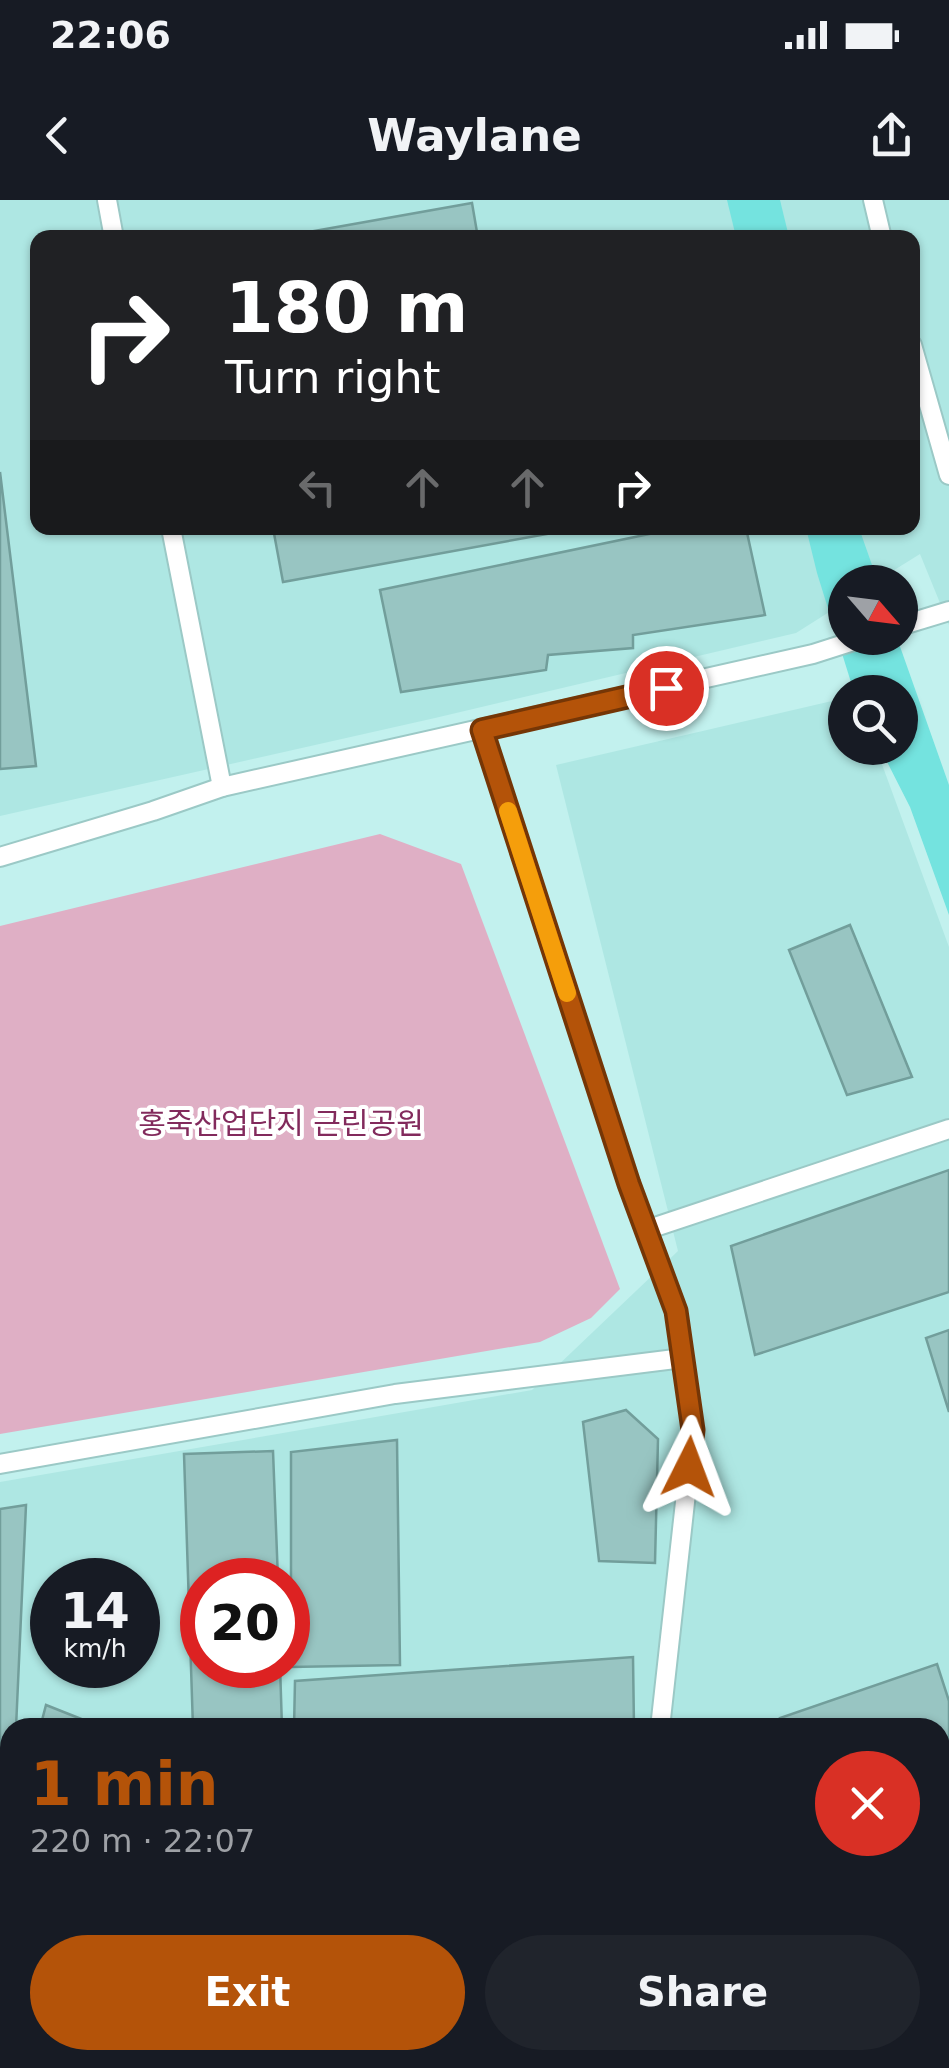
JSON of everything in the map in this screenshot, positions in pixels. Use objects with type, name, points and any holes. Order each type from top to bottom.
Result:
[{"type":"lane","points":[[108,200],[113,230]]},
{"type":"lane","points":[[874,200],[880,230]]},
{"type":"lane","points":[[920,374],[949,475]]},
{"type":"lane","points":[[172,535],[222,787]]},
{"type":"lane","points":[[918,620],[949,611]]},
{"type":"lane","points":[[0,856],[222,787],[828,649]]},
{"type":"lane","points":[[482,730],[629,1184],[676,1311],[693,1430],[661,1718]]},
{"type":"lane","points":[[646,1230],[949,1129]]},
{"type":"lane","points":[[0,1464],[395,1394],[683,1358]]},
{"type":"shaded area","points":[[0,200],[949,200],[949,625],[920,554],[902,565],[828,565],[828,613],[796,633],[0,816]]},
{"type":"shaded area","points":[[828,702],[828,765],[882,765],[949,947],[949,1718],[0,1718],[0,1482],[532,1390],[678,1251],[556,765]]},
{"type":"green space","name":"홍죽산업단지 근린공원","points":[[380,834],[461,864],[620,1289],[591,1318],[540,1342],[0,1434],[0,926]]},
{"type":"water","points":[[727,200],[780,200],[787,230],[734,230]]},
{"type":"water","points":[[808,535],[861,535],[872,565],[828,565],[828,608]]},
{"type":"water","points":[[842,655],[903,655],[910,675],[849,675]]},
{"type":"water","points":[[918,697],[949,785],[949,915],[910,807],[889,765],[918,765]]},
{"type":"building","points":[[472,203],[477,230],[320,230]]},
{"type":"building","points":[[0,472],[36,766],[0,769]]},
{"type":"building","points":[[274,535],[542,535],[283,582]]},
{"type":"building","points":[[644,535],[748,535],[765,615],[633,635],[633,648],[548,655],[546,670],[401,692],[380,590]]},
{"type":"building","points":[[850,925],[912,1077],[847,1095],[789,950]]},
{"type":"building","points":[[949,1170],[949,1292],[755,1355],[731,1246]]},
{"type":"building","points":[[949,1330],[949,1412],[926,1338]]},
{"type":"building","points":[[626,1410],[658,1439],[655,1563],[599,1561],[583,1422]]},
{"type":"building","points":[[397,1440],[400,1665],[310,1667],[310,1558],[291,1558],[291,1452]]},
{"type":"building","points":[[273,1451],[277,1558],[187,1558],[184,1454]]},
{"type":"building","points":[[26,1505],[16,1718],[0,1718],[0,1509]]},
{"type":"building","points":[[633,1657],[634,1718],[294,1718],[295,1688],[310,1688],[310,1680]]},
{"type":"building","points":[[937,1664],[949,1701],[949,1718],[780,1718]]},
{"type":"building","points":[[192,1688],[281,1688],[282,1718],[193,1718]]},
{"type":"building","points":[[46,1705],[79,1718],[43,1718]]},
{"type":"slow traffic","points":[[508,811],[567,993]]},
{"type":"route","points":[[666,688],[482,730],[629,1184],[676,1311],[693,1430],[689,1467]]}]
